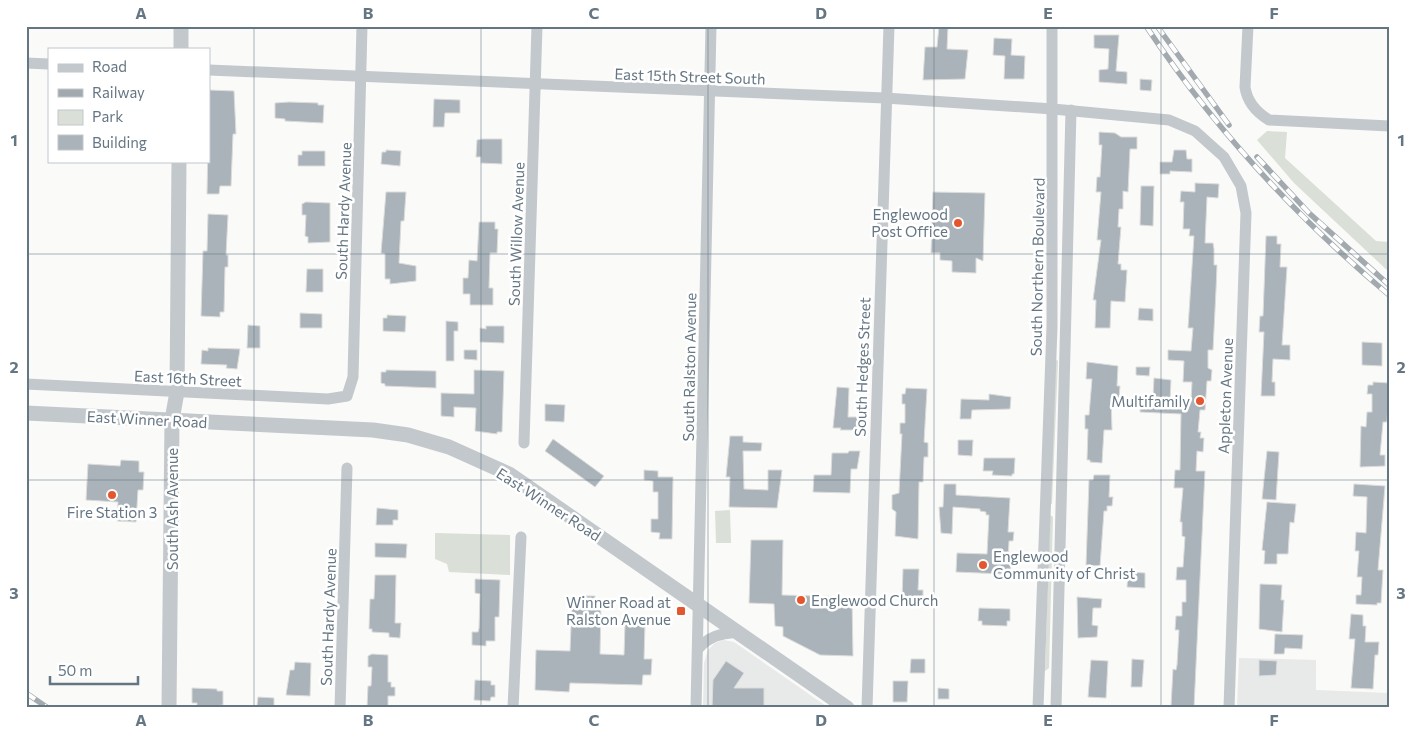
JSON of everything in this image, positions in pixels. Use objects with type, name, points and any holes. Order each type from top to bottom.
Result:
[{"type":"street","points":[[181,26],[181,48]]},
{"type":"street","name":"South Hardy Avenue","points":[[347,396],[353,377],[362,26]]},
{"type":"street","name":"South Willow Avenue","points":[[524,443],[537,26]]},
{"type":"street","name":"South Ralston Avenue","points":[[696,708],[700,606],[712,26]]},
{"type":"street","name":"South Hedges Street","points":[[867,708],[885,98],[889,26]]},
{"type":"street","name":"South Northern Boulevard","points":[[1038,708],[1052,327],[1052,26]]},
{"type":"street","points":[[1248,26],[1245,87],[1247,96],[1257,113],[1269,120],[1389,126]]},
{"type":"street","points":[[26,63],[48,64]]},
{"type":"street","name":"East 15th Street South","points":[[210,70],[536,86],[885,98],[1071,110],[1169,120]]},
{"type":"street","name":"South Northern Boulevard","points":[[1056,708],[1071,110]]},
{"type":"street","name":"Appleton Avenue","points":[[1169,120],[1195,131],[1224,157],[1241,186],[1246,213],[1229,708]]},
{"type":"street","name":"South Ash Avenue","points":[[170,708],[172,420],[177,392],[180,162]]},
{"type":"street","name":"East 16th Street","points":[[26,384],[328,400],[347,396]]},
{"type":"street","name":"East Winner Road","points":[[26,413],[373,430],[408,435],[449,447],[509,474],[847,708]]},
{"type":"street","name":"South Hardy Avenue","points":[[340,708],[347,468]]},
{"type":"street","points":[[1045,508],[1061,509]]},
{"type":"street","points":[[514,708],[521,537]]},
{"type":"street","points":[[698,649],[705,640],[714,636],[737,632]]},
{"type":"street","points":[[1039,677],[1056,678]]},
{"type":"shaded area","points":[[724,640],[734,642],[829,708],[703,708],[704,663],[708,650],[715,643]]},
{"type":"shaded area","points":[[1239,658],[1316,660],[1316,690],[1389,693],[1389,708],[1237,708]]},
{"type":"green space","points":[[1267,131],[1287,132],[1285,158],[1376,241],[1389,242],[1389,272],[1294,183],[1257,140]]},
{"type":"green space","points":[[1055,359],[1058,361],[1052,504],[1049,503]]},
{"type":"green space","points":[[730,510],[731,543],[716,543],[715,511]]},
{"type":"green space","points":[[1050,515],[1053,517],[1049,668],[1045,671]]},
{"type":"green space","points":[[435,533],[510,535],[510,575],[449,572],[447,564],[435,559]]},
{"type":"building","points":[[939,26],[948,26],[947,49],[968,50],[965,79],[923,80],[925,47],[937,47]]},
{"type":"building","points":[[1094,35],[1119,35],[1116,71],[1127,72],[1127,84],[1099,82],[1099,70],[1108,69],[1109,49],[1094,48]]},
{"type":"building","points":[[994,38],[1012,39],[1011,55],[1025,56],[1024,79],[1004,79],[1005,56],[993,55]]},
{"type":"building","points":[[1140,79],[1152,80],[1151,91],[1140,90]]},
{"type":"building","points":[[210,90],[234,91],[236,134],[233,134],[231,186],[220,186],[219,194],[207,194],[208,162],[210,162]]},
{"type":"building","points":[[434,99],[460,100],[460,113],[445,113],[444,127],[433,127]]},
{"type":"building","points":[[289,102],[324,105],[323,123],[285,121],[285,119],[275,118],[275,103]]},
{"type":"building","points":[[1099,132],[1115,133],[1121,137],[1137,137],[1137,149],[1130,149],[1128,192],[1123,191],[1123,209],[1119,209],[1118,227],[1121,227],[1118,264],[1121,264],[1121,270],[1127,270],[1125,302],[1111,301],[1110,328],[1095,328],[1096,300],[1093,300],[1101,240],[1097,240],[1101,192],[1096,192],[1097,177],[1100,177],[1102,145],[1099,145]]},
{"type":"building","points":[[502,139],[502,164],[481,163],[481,157],[476,157],[477,140]]},
{"type":"building","points":[[386,150],[401,151],[400,166],[381,164],[382,152],[386,152]]},
{"type":"building","points":[[1174,150],[1186,150],[1187,159],[1192,159],[1192,172],[1170,171],[1170,174],[1160,174],[1160,162],[1172,162]]},
{"type":"building","points":[[302,151],[325,151],[325,166],[298,166],[298,155],[302,155]]},
{"type":"building","points":[[1195,183],[1219,184],[1218,198],[1207,197],[1205,243],[1213,243],[1214,265],[1217,265],[1213,350],[1208,350],[1208,368],[1212,370],[1211,381],[1207,381],[1205,410],[1200,410],[1198,432],[1201,432],[1200,438],[1204,438],[1203,452],[1197,451],[1196,471],[1205,471],[1194,708],[1182,708],[1171,706],[1173,669],[1176,670],[1177,665],[1179,630],[1175,630],[1176,616],[1182,616],[1182,602],[1186,602],[1186,580],[1176,580],[1177,567],[1183,567],[1185,537],[1182,536],[1182,522],[1180,522],[1183,488],[1174,488],[1175,470],[1180,470],[1181,414],[1140,412],[1141,397],[1153,397],[1154,378],[1171,380],[1170,401],[1191,402],[1192,382],[1183,382],[1184,361],[1168,360],[1168,350],[1191,351],[1193,328],[1188,328],[1194,236],[1189,236],[1190,229],[1183,229],[1184,202],[1180,202],[1181,191],[1195,192]]},
{"type":"building","points":[[1141,186],[1154,186],[1153,226],[1140,225]]},
{"type":"building","points":[[386,192],[406,192],[404,221],[401,221],[399,263],[416,266],[416,281],[390,284],[390,279],[385,279],[385,254],[381,253]]},
{"type":"building","name":"Englewood Post Office","points":[[933,192],[985,193],[983,261],[976,258],[976,273],[952,272],[952,261],[940,260],[940,253],[931,253]]},
{"type":"building","points":[[306,202],[330,203],[330,242],[308,243],[308,237],[305,236],[306,215],[302,215],[302,204]]},
{"type":"building","points":[[208,214],[228,215],[226,255],[228,255],[228,267],[225,267],[224,312],[220,312],[220,317],[201,316],[203,251],[207,251]]},
{"type":"building","points":[[479,222],[495,222],[495,229],[498,229],[497,253],[490,253],[489,288],[493,288],[493,305],[470,305],[470,294],[463,294],[463,278],[468,278],[469,260],[477,261]]},
{"type":"building","points":[[1266,236],[1277,236],[1277,244],[1281,244],[1280,267],[1287,267],[1282,345],[1290,345],[1290,360],[1273,359],[1272,382],[1275,382],[1275,396],[1261,396],[1264,332],[1259,332],[1260,316],[1263,316]]},
{"type":"building","points":[[307,269],[323,269],[323,292],[306,292]]},
{"type":"building","points":[[1139,308],[1153,309],[1153,321],[1138,320]]},
{"type":"building","points":[[300,313],[322,314],[322,328],[300,328]]},
{"type":"building","points":[[387,315],[406,316],[405,332],[383,331],[383,318],[387,318]]},
{"type":"building","points":[[446,321],[458,322],[458,331],[454,331],[454,361],[446,361]]},
{"type":"building","points":[[248,325],[260,326],[260,348],[247,348]]},
{"type":"building","points":[[486,326],[504,326],[504,343],[480,342],[480,328],[486,329]]},
{"type":"building","points":[[1362,342],[1382,343],[1382,366],[1362,365]]},
{"type":"building","points":[[208,348],[240,349],[237,369],[226,368],[227,365],[201,364],[202,350],[208,351]]},
{"type":"building","points":[[464,350],[477,350],[477,360],[464,359]]},
{"type":"building","points":[[1087,362],[1118,366],[1117,386],[1120,386],[1119,398],[1111,398],[1112,430],[1104,430],[1102,463],[1087,460],[1088,429],[1085,429],[1085,415],[1089,415],[1092,379],[1086,379]]},
{"type":"building","points":[[1136,367],[1150,367],[1149,376],[1136,375]]},
{"type":"building","points":[[386,370],[436,371],[436,388],[385,386],[385,384],[381,383],[381,372],[386,372]]},
{"type":"building","points":[[474,370],[504,371],[502,432],[497,432],[497,434],[475,431],[476,408],[454,407],[454,417],[441,416],[441,393],[474,394]]},
{"type":"building","points":[[1373,382],[1389,383],[1387,422],[1383,422],[1380,455],[1385,455],[1385,466],[1360,467],[1361,426],[1366,427],[1367,412],[1372,412],[1372,394],[1367,394],[1368,385],[1373,385]]},
{"type":"building","points":[[837,387],[849,388],[848,417],[861,417],[860,430],[833,428]]},
{"type":"building","points":[[906,388],[927,389],[924,442],[928,443],[928,457],[924,457],[923,482],[919,482],[918,539],[895,536],[896,512],[892,509],[892,495],[899,493],[902,434],[900,434],[900,423],[905,423],[905,404],[902,404],[902,394],[905,394]]},
{"type":"building","points":[[989,394],[1011,397],[1010,409],[972,410],[971,419],[960,419],[961,399],[989,400]]},
{"type":"building","points":[[545,404],[565,405],[564,422],[545,421]]},
{"type":"building","points":[[730,436],[743,436],[743,442],[762,443],[761,451],[743,451],[744,489],[768,490],[768,470],[782,470],[777,508],[729,507],[730,477],[726,477]]},
{"type":"building","points":[[553,439],[604,476],[595,487],[545,451]]},
{"type":"building","points":[[958,440],[973,440],[972,456],[958,455]]},
{"type":"building","points":[[849,451],[860,451],[857,469],[851,469],[850,493],[813,492],[814,475],[831,475],[832,453],[848,453]]},
{"type":"building","points":[[1267,451],[1279,452],[1276,500],[1262,499]]},
{"type":"building","points":[[984,458],[1015,458],[1014,474],[1012,476],[992,475],[993,471],[983,471]]},
{"type":"building","name":"Fire Station 3","points":[[121,460],[139,461],[139,472],[144,472],[143,490],[138,490],[136,522],[117,521],[118,502],[86,500],[88,464],[120,466]]},
{"type":"building","points":[[644,470],[658,471],[658,477],[673,477],[672,539],[659,539],[660,533],[651,532],[651,519],[658,519],[658,492],[653,492],[653,481],[644,480]]},
{"type":"building","points":[[1094,475],[1110,475],[1109,497],[1113,497],[1112,506],[1107,506],[1107,511],[1104,511],[1100,566],[1086,565],[1089,480],[1093,480]]},
{"type":"building","points":[[944,484],[956,484],[956,495],[1010,498],[1008,532],[1014,532],[1013,541],[1009,541],[1008,559],[1011,559],[1010,571],[1004,570],[1004,574],[956,572],[957,553],[987,554],[989,515],[986,515],[986,512],[980,511],[980,509],[953,507],[952,534],[941,533],[939,507],[943,507]]},
{"type":"building","points":[[1354,484],[1385,486],[1378,570],[1383,570],[1381,603],[1377,603],[1377,605],[1356,604],[1356,595],[1361,595],[1362,577],[1357,577],[1359,551],[1355,551],[1356,532],[1366,533],[1367,497],[1353,496]]},
{"type":"building","points":[[1267,502],[1296,504],[1294,523],[1290,522],[1288,554],[1277,554],[1277,564],[1264,564],[1265,551],[1262,550]]},
{"type":"building","points":[[377,508],[398,510],[398,520],[393,520],[393,525],[376,525]]},
{"type":"building","name":"Englewood Church","points":[[751,540],[783,540],[782,595],[852,597],[853,656],[820,655],[783,636],[783,627],[775,626],[774,604],[749,603]]},
{"type":"building","points":[[375,543],[407,544],[406,558],[375,557]]},
{"type":"building","points":[[903,569],[919,569],[918,590],[923,590],[923,600],[902,600]]},
{"type":"building","points":[[1128,572],[1145,573],[1145,588],[1127,587]]},
{"type":"building","points":[[375,575],[396,575],[395,623],[401,623],[400,638],[389,637],[389,633],[372,632],[372,629],[369,629],[370,599],[374,599]]},
{"type":"building","points":[[475,579],[500,580],[499,617],[495,617],[495,641],[486,641],[486,646],[472,645],[472,632],[478,632],[479,628],[480,594],[475,593]]},
{"type":"building","points":[[1260,584],[1282,585],[1281,600],[1284,600],[1282,632],[1259,629]]},
{"type":"building","points":[[579,596],[595,596],[595,604],[601,604],[600,654],[624,655],[625,624],[645,624],[644,659],[652,659],[651,675],[643,675],[642,685],[570,683],[569,692],[535,690],[536,650],[570,651],[572,604],[579,604]]},
{"type":"building","points":[[1077,597],[1102,599],[1101,608],[1093,608],[1092,625],[1098,626],[1097,637],[1078,638]]},
{"type":"building","points":[[979,608],[1010,609],[1010,621],[1007,621],[1007,626],[982,625],[982,621],[978,621]]},
{"type":"building","points":[[1351,614],[1363,615],[1363,626],[1366,626],[1365,642],[1379,642],[1378,655],[1375,655],[1373,689],[1351,688],[1355,639],[1349,639]]},
{"type":"building","points":[[1275,634],[1303,635],[1302,649],[1285,648],[1284,654],[1274,654]]},
{"type":"building","points":[[372,654],[388,655],[388,682],[391,682],[391,687],[395,687],[395,696],[388,696],[388,708],[367,708],[368,686],[371,686],[372,667],[368,667],[368,656]]},
{"type":"building","points":[[911,659],[925,659],[925,673],[910,673]]},
{"type":"building","points":[[1132,659],[1144,660],[1142,687],[1131,687]]},
{"type":"building","points":[[1091,660],[1108,661],[1106,698],[1088,697]]},
{"type":"building","points":[[1259,660],[1277,661],[1276,675],[1259,676]]},
{"type":"building","points":[[726,661],[744,673],[734,688],[764,688],[764,708],[712,708],[713,680]]},
{"type":"building","points":[[295,662],[311,663],[310,696],[286,695],[290,670],[294,670]]},
{"type":"building","points":[[475,680],[491,681],[491,685],[495,685],[495,697],[491,697],[490,701],[474,700]]},
{"type":"building","points":[[893,681],[908,681],[907,702],[893,702]]},
{"type":"building","points":[[192,688],[223,691],[223,705],[197,708],[197,703],[192,703]]},
{"type":"building","points":[[938,688],[949,689],[949,699],[938,699]]},
{"type":"building","points":[[258,697],[274,698],[274,707],[257,706]]},
{"type":"railway","points":[[1146,26],[1199,100],[1258,169],[1321,234],[1389,295]]},
{"type":"railway","points":[[1157,26],[1229,125]]},
{"type":"railway","points":[[1257,157],[1309,213],[1389,285]]},
{"type":"railway","points":[[26,693],[48,708]]},
{"type":"place","name":"Englewood Post Office","points":[[958,223]]},
{"type":"place","name":"Multifamily","points":[[1200,401]]},
{"type":"place","name":"Fire Station 3","points":[[112,495]]},
{"type":"place","name":"Englewood Community of Christ","points":[[983,565]]},
{"type":"place","name":"Englewood Church","points":[[801,600]]},
{"type":"place","name":"Winner Road at Ralston Avenue","points":[[681,611]]}]
